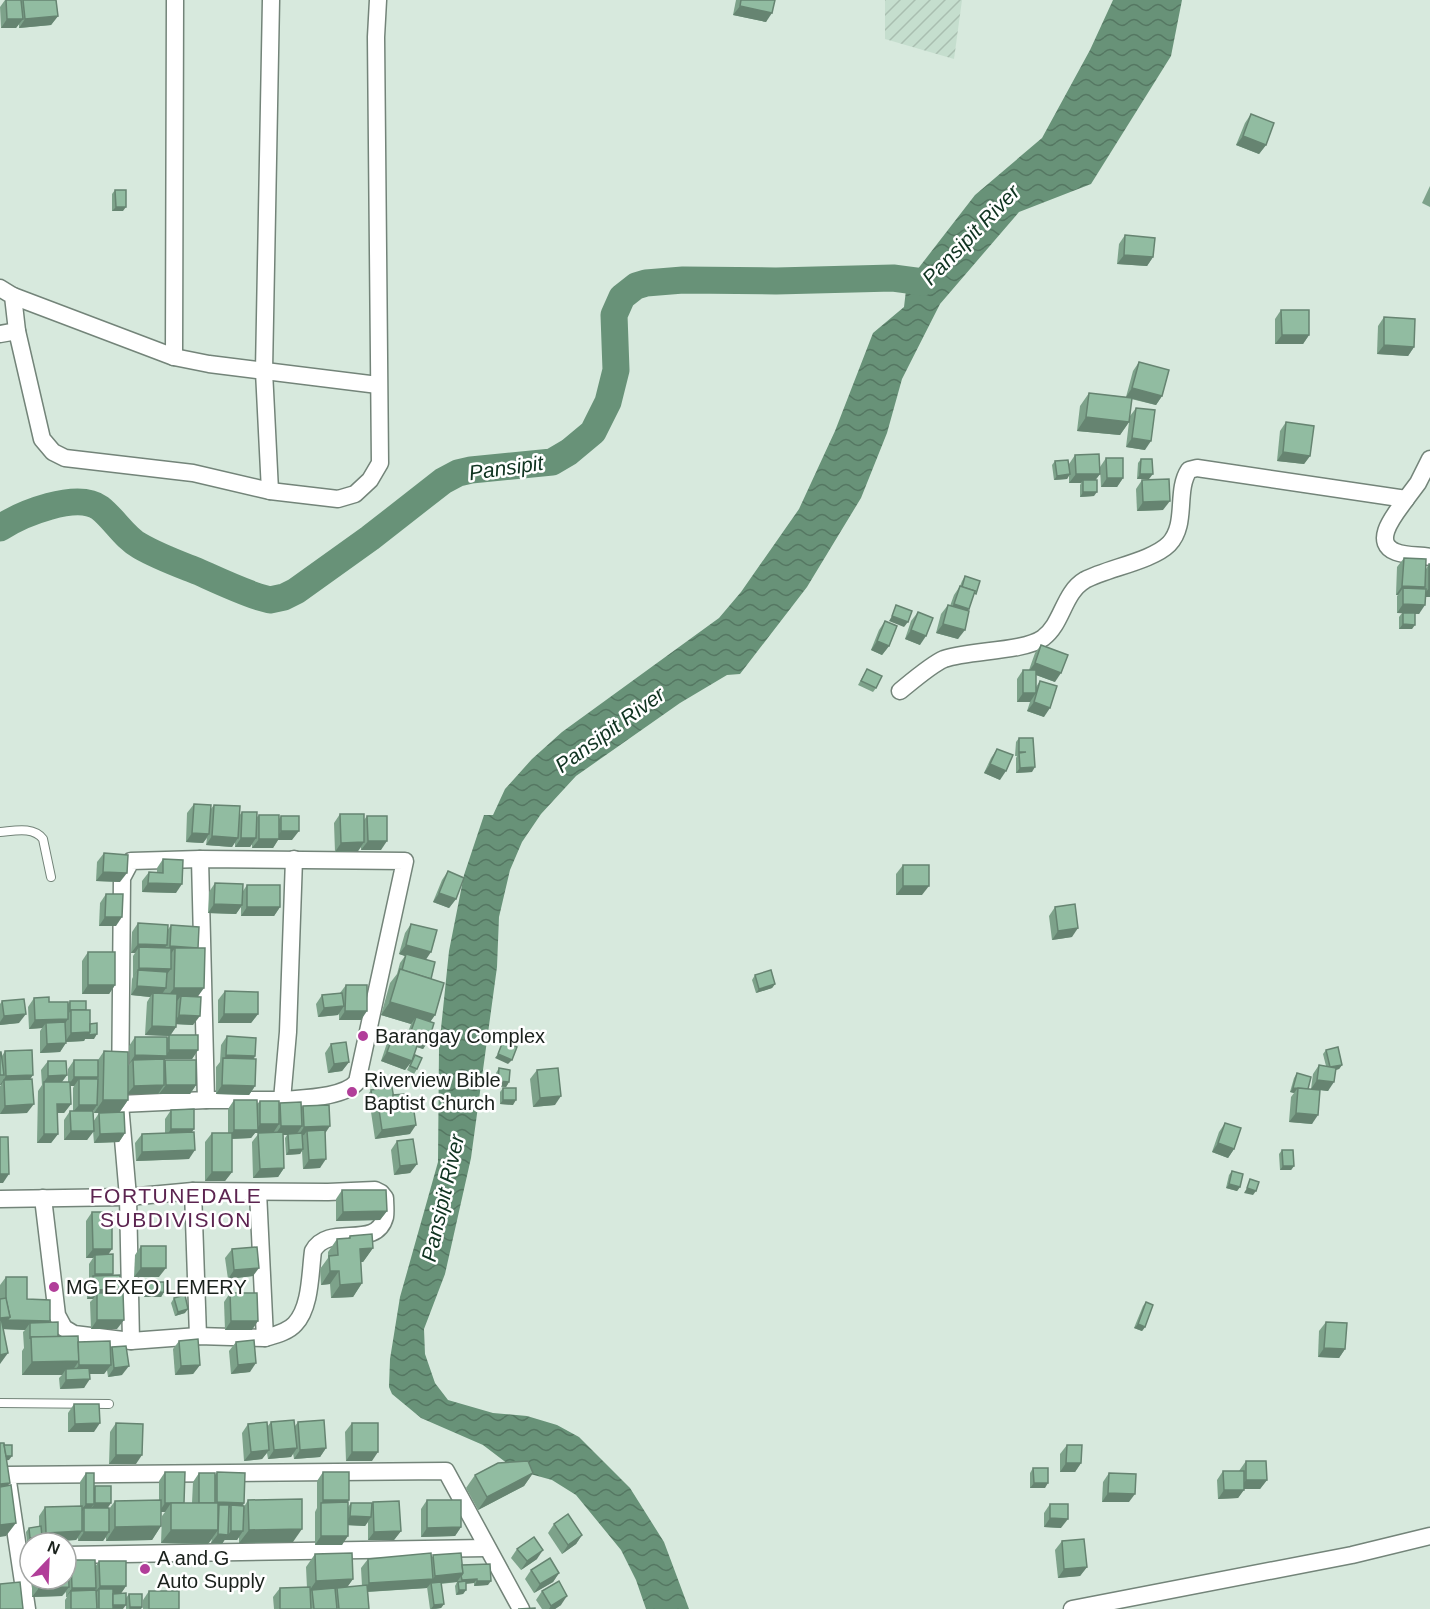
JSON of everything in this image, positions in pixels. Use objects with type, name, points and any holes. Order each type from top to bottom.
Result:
[{"type":"street","points":[[174,357],[175,0]]},
{"type":"street","points":[[270,491],[264,371],[271,0]]},
{"type":"street","points":[[378,0],[376,49],[380,463],[370,480],[355,494],[338,499],[270,491],[193,473],[65,458],[53,452],[42,439],[8,332],[6,292],[174,357],[209,364],[378,385]]},
{"type":"street","points":[[1430,459],[1418,483],[1386,528],[1385,538],[1387,546],[1396,552],[1430,556]]},
{"type":"street","points":[[900,691],[944,659],[1041,639],[1054,627],[1073,589],[1085,580],[1156,552],[1170,543],[1180,522],[1183,479],[1189,470],[1197,468],[1406,499]]},
{"type":"street","points":[[200,858],[206,1100]]},
{"type":"street","points":[[120,1104],[206,1100],[282,1100],[329,1095],[352,1088],[357,1082],[405,861],[200,858],[131,861],[122,878],[120,1104],[129,1197],[131,1341]]},
{"type":"street","points":[[282,1100],[288,1032],[294,860]]},
{"type":"street","points":[[0,1199],[43,1198],[129,1197],[193,1191],[375,1190],[381,1192],[385,1198],[385,1216],[381,1226],[371,1234],[324,1238],[317,1244],[313,1251],[305,1308],[295,1325],[281,1334],[265,1338],[198,1336],[131,1341],[74,1334],[64,1328],[57,1316],[43,1198]]},
{"type":"street","points":[[193,1191],[198,1336]]},
{"type":"street","points":[[258,1192],[265,1338]]},
{"type":"street","points":[[19,1531],[7,1475],[446,1471],[521,1609]]},
{"type":"street","points":[[1082,1608],[1352,1555],[1430,1536]]},
{"type":"street","points":[[78,1555],[486,1548]]},
{"type":"street","points":[[26,1591],[27,1609]]},
{"type":"lane","points":[[0,832],[30,830],[39,834],[43,839],[51,877]]},
{"type":"lane","points":[[0,1403],[110,1404]]},
{"type":"shaded area","points":[[885,0],[962,0],[954,59],[885,39]]},
{"type":"water","name":"Pansipit River","points":[[1113,0],[1182,0],[1171,56],[1091,184],[1019,212],[940,304],[902,379],[887,433],[861,498],[807,587],[740,674],[727,675],[680,703],[576,776],[541,814],[522,842],[510,870],[499,917],[497,967],[471,1158],[445,1274],[424,1329],[425,1354],[435,1383],[448,1400],[493,1413],[527,1416],[557,1425],[579,1437],[630,1488],[664,1542],[689,1609],[646,1609],[636,1580],[621,1550],[576,1495],[552,1480],[516,1470],[483,1445],[421,1418],[392,1394],[389,1387],[390,1359],[400,1297],[438,1162],[439,1048],[449,951],[464,875],[484,815],[493,815],[505,789],[532,759],[562,732],[719,618],[741,592],[799,509],[835,431],[873,333],[904,307],[906,290],[900,269],[917,270],[975,195],[1042,138],[1090,50]]},
{"type":"building","points":[[6,0],[21,0],[23,19],[7,19]]},
{"type":"building","points":[[23,0],[56,0],[58,16],[25,19]]},
{"type":"building","points":[[741,0],[775,0],[772,13],[740,6]]},
{"type":"building","points":[[1251,114],[1274,123],[1266,145],[1243,136]]},
{"type":"building","points":[[115,190],[126,190],[126,207],[116,207]]},
{"type":"building","points":[[1125,235],[1155,238],[1153,257],[1124,255]]},
{"type":"building","points":[[1281,310],[1309,310],[1309,335],[1282,335]]},
{"type":"building","points":[[1384,317],[1415,319],[1414,347],[1384,345]]},
{"type":"building","points":[[1139,362],[1169,370],[1162,396],[1132,388]]},
{"type":"building","points":[[1089,393],[1132,398],[1129,422],[1086,417]]},
{"type":"building","points":[[1136,408],[1155,410],[1151,441],[1132,438]]},
{"type":"building","points":[[1286,422],[1314,426],[1310,456],[1283,452]]},
{"type":"building","points":[[1099,454],[1100,474],[1076,474],[1075,455]]},
{"type":"building","points":[[1106,458],[1123,458],[1123,478],[1107,478]]},
{"type":"building","points":[[1141,459],[1152,459],[1153,474],[1140,474]]},
{"type":"building","points":[[1068,460],[1070,474],[1057,476],[1055,461]]},
{"type":"building","points":[[1169,479],[1170,501],[1143,502],[1142,480]]},
{"type":"building","points":[[1083,480],[1097,480],[1097,492],[1083,492]]},
{"type":"building","points":[[1404,558],[1426,559],[1425,587],[1402,586]]},
{"type":"building","points":[[1430,564],[1430,588],[1429,588]]},
{"type":"building","points":[[965,576],[980,581],[976,594],[975,591],[962,587]]},
{"type":"building","points":[[960,586],[975,591],[969,609],[954,604]]},
{"type":"building","points":[[1403,588],[1426,589],[1425,605],[1403,604]]},
{"type":"building","points":[[896,605],[912,611],[908,622],[892,616]]},
{"type":"building","points":[[948,605],[969,611],[965,630],[943,624]]},
{"type":"building","points":[[918,612],[933,618],[926,636],[911,630]]},
{"type":"building","points":[[1403,613],[1415,613],[1415,625],[1403,624]]},
{"type":"building","points":[[885,621],[897,626],[889,646],[877,641]]},
{"type":"building","points":[[1041,645],[1068,655],[1061,673],[1035,663]]},
{"type":"building","points":[[867,669],[882,676],[876,688],[861,681]]},
{"type":"building","points":[[1023,670],[1036,670],[1036,693],[1023,693]]},
{"type":"building","points":[[1040,681],[1057,686],[1050,708],[1034,702]]},
{"type":"building","points":[[1019,738],[1033,738],[1035,767],[1020,768],[1019,753],[1026,752],[1019,752]]},
{"type":"building","points":[[997,749],[1013,755],[1006,771],[990,764]]},
{"type":"building","points":[[194,804],[211,805],[209,834],[192,833]]},
{"type":"building","points":[[214,805],[240,806],[238,838],[212,836]]},
{"type":"building","points":[[242,812],[257,812],[256,838],[241,838]]},
{"type":"building","points":[[340,814],[364,814],[364,842],[341,843]]},
{"type":"building","points":[[259,815],[279,815],[279,839],[259,839]]},
{"type":"building","points":[[281,816],[299,816],[299,831],[281,831]]},
{"type":"building","points":[[367,816],[387,816],[387,841],[368,841]]},
{"type":"building","points":[[104,853],[128,855],[127,873],[103,872]]},
{"type":"building","points":[[163,859],[183,860],[182,884],[148,883],[149,872],[163,873]]},
{"type":"building","points":[[903,865],[929,865],[929,886],[903,886]]},
{"type":"building","points":[[448,871],[464,878],[456,899],[439,893]]},
{"type":"building","points":[[215,883],[243,884],[242,905],[214,904]]},
{"type":"building","points":[[247,885],[280,885],[280,907],[247,907]]},
{"type":"building","points":[[106,894],[123,894],[122,917],[105,917]]},
{"type":"building","points":[[1075,904],[1078,928],[1058,931],[1055,907]]},
{"type":"building","points":[[138,923],[168,925],[167,945],[138,944]]},
{"type":"building","points":[[411,924],[437,930],[431,952],[406,945]]},
{"type":"building","points":[[171,925],[199,927],[198,948],[170,946]]},
{"type":"building","points":[[139,947],[171,948],[171,969],[139,968]]},
{"type":"building","points":[[175,948],[205,948],[204,988],[174,988]]},
{"type":"building","points":[[88,952],[115,952],[115,985],[88,985]]},
{"type":"building","points":[[406,954],[435,962],[431,979],[402,970]]},
{"type":"building","points":[[400,969],[444,983],[435,1015],[390,1002]]},
{"type":"building","points":[[138,970],[167,972],[166,988],[137,986]]},
{"type":"building","points":[[771,970],[775,984],[759,989],[755,975]]},
{"type":"building","points":[[346,985],[367,985],[367,1011],[345,1011]]},
{"type":"building","points":[[225,991],[258,992],[258,1014],[224,1014]]},
{"type":"building","points":[[153,993],[177,994],[176,1027],[152,1026]]},
{"type":"building","points":[[342,993],[344,1006],[324,1008],[322,995]]},
{"type":"building","points":[[181,996],[201,997],[200,1016],[179,1015]]},
{"type":"building","points":[[49,997],[49,1002],[68,1002],[68,1019],[35,1020],[34,998]]},
{"type":"building","points":[[24,999],[26,1014],[4,1016],[2,1001]]},
{"type":"building","points":[[70,1001],[86,1001],[86,1010],[70,1011]]},
{"type":"building","points":[[71,1010],[90,1010],[90,1032],[71,1033]]},
{"type":"building","points":[[416,1017],[434,1023],[429,1040],[410,1034]]},
{"type":"building","points":[[65,1022],[66,1043],[47,1044],[46,1023]]},
{"type":"building","points":[[97,1023],[97,1034],[88,1035],[90,1024]]},
{"type":"building","points":[[395,1031],[419,1040],[412,1061],[387,1052]]},
{"type":"building","points":[[169,1035],[198,1035],[198,1050],[169,1050]]},
{"type":"building","points":[[227,1036],[256,1038],[255,1056],[226,1055]]},
{"type":"building","points":[[135,1037],[167,1037],[167,1056],[135,1055]]},
{"type":"building","points":[[503,1041],[517,1047],[512,1060],[498,1054]]},
{"type":"building","points":[[346,1042],[349,1062],[334,1064],[331,1044]]},
{"type":"building","points":[[1338,1047],[1342,1065],[1330,1067],[1326,1050]]},
{"type":"building","points":[[32,1050],[33,1075],[6,1076],[5,1051]]},
{"type":"building","points":[[104,1051],[128,1052],[128,1100],[103,1100]]},
{"type":"building","points":[[1,1052],[4,1075],[0,1075]]},
{"type":"building","points":[[415,1055],[422,1058],[417,1069],[410,1066]]},
{"type":"building","points":[[223,1058],[256,1059],[255,1086],[222,1085]]},
{"type":"building","points":[[164,1059],[164,1085],[134,1086],[133,1060]]},
{"type":"building","points":[[74,1060],[98,1060],[98,1077],[74,1077]]},
{"type":"building","points":[[165,1060],[196,1060],[196,1085],[166,1085]]},
{"type":"building","points":[[48,1061],[66,1061],[67,1075],[48,1076]]},
{"type":"building","points":[[1319,1065],[1336,1068],[1334,1082],[1317,1080]]},
{"type":"building","points":[[499,1068],[510,1070],[509,1082],[498,1081]]},
{"type":"building","points":[[558,1068],[561,1096],[540,1098],[537,1070]]},
{"type":"building","points":[[1297,1073],[1311,1077],[1308,1089],[1293,1088]]},
{"type":"building","points":[[32,1079],[34,1104],[5,1106],[4,1080]]},
{"type":"building","points":[[79,1079],[98,1079],[97,1105],[79,1105]]},
{"type":"building","points":[[44,1082],[70,1082],[71,1104],[57,1104],[58,1134],[44,1134]]},
{"type":"building","points":[[392,1087],[394,1099],[373,1103],[371,1090]]},
{"type":"building","points":[[503,1088],[516,1088],[516,1100],[503,1100]]},
{"type":"building","points":[[1298,1088],[1320,1090],[1318,1115],[1296,1113]]},
{"type":"building","points":[[405,1094],[405,1099],[393,1101],[393,1095]]},
{"type":"building","points":[[412,1098],[416,1125],[382,1130],[378,1103]]},
{"type":"building","points":[[234,1100],[257,1100],[258,1130],[234,1130]]},
{"type":"building","points":[[260,1101],[279,1101],[279,1124],[260,1124]]},
{"type":"building","points":[[301,1102],[302,1126],[281,1126],[280,1103]]},
{"type":"building","points":[[329,1105],[330,1126],[304,1127],[303,1106]]},
{"type":"building","points":[[194,1109],[194,1129],[171,1129],[171,1110]]},
{"type":"building","points":[[70,1111],[93,1111],[94,1131],[71,1131]]},
{"type":"building","points":[[124,1112],[125,1133],[100,1134],[99,1113]]},
{"type":"building","points":[[1225,1123],[1241,1128],[1234,1149],[1218,1143]]},
{"type":"building","points":[[325,1130],[326,1159],[309,1160],[307,1131]]},
{"type":"building","points":[[194,1132],[195,1150],[142,1152],[142,1134]]},
{"type":"building","points":[[283,1132],[284,1168],[260,1169],[258,1133]]},
{"type":"building","points":[[212,1133],[232,1133],[232,1172],[212,1172]]},
{"type":"building","points":[[302,1133],[303,1149],[289,1150],[288,1134]]},
{"type":"building","points":[[0,1137],[8,1137],[9,1174],[0,1174]]},
{"type":"building","points":[[413,1139],[417,1164],[400,1166],[397,1141]]},
{"type":"building","points":[[1282,1150],[1293,1150],[1294,1166],[1283,1166]]},
{"type":"building","points":[[1232,1171],[1243,1174],[1240,1187],[1229,1184]]},
{"type":"building","points":[[1250,1179],[1259,1182],[1256,1191],[1247,1188]]},
{"type":"building","points":[[342,1190],[386,1190],[387,1211],[343,1212]]},
{"type":"building","points":[[92,1212],[112,1212],[112,1249],[93,1249]]},
{"type":"building","points":[[372,1234],[373,1248],[360,1249],[362,1283],[340,1285],[339,1271],[330,1271],[329,1256],[338,1255],[337,1239]]},
{"type":"building","points":[[141,1246],[166,1246],[166,1268],[141,1268]]},
{"type":"building","points":[[257,1247],[259,1268],[234,1270],[232,1249]]},
{"type":"building","points":[[113,1254],[113,1274],[95,1274],[95,1255]]},
{"type":"building","points":[[120,1275],[120,1289],[93,1290],[93,1276]]},
{"type":"building","points":[[6,1277],[27,1277],[27,1299],[50,1300],[50,1321],[7,1320],[10,1317],[6,1300]]},
{"type":"building","points":[[147,1282],[164,1282],[164,1292],[147,1293]]},
{"type":"building","points":[[97,1293],[123,1293],[124,1320],[97,1320]]},
{"type":"building","points":[[230,1293],[257,1293],[258,1321],[231,1321]]},
{"type":"building","points":[[185,1295],[188,1309],[178,1312],[174,1298]]},
{"type":"building","points":[[6,1298],[10,1317],[1,1318],[8,1353],[0,1355],[0,1299]]},
{"type":"building","points":[[1146,1302],[1153,1305],[1145,1327],[1138,1324]]},
{"type":"building","points":[[58,1322],[58,1337],[31,1337],[30,1339],[30,1323]]},
{"type":"building","points":[[1326,1322],[1347,1323],[1345,1349],[1324,1348]]},
{"type":"building","points":[[78,1336],[79,1361],[32,1362],[31,1337]]},
{"type":"building","points":[[198,1339],[200,1365],[181,1366],[179,1341]]},
{"type":"building","points":[[254,1340],[256,1363],[238,1365],[236,1342]]},
{"type":"building","points":[[110,1341],[111,1365],[79,1365],[78,1342]]},
{"type":"building","points":[[126,1346],[129,1366],[114,1368],[112,1347]]},
{"type":"building","points":[[89,1368],[90,1379],[66,1380],[66,1369]]},
{"type":"building","points":[[74,1404],[99,1404],[100,1423],[75,1424]]},
{"type":"building","points":[[294,1420],[297,1448],[274,1450],[271,1422]]},
{"type":"building","points":[[324,1420],[326,1448],[300,1450],[298,1422]]},
{"type":"building","points":[[267,1422],[269,1450],[251,1452],[248,1424]]},
{"type":"building","points":[[116,1423],[143,1424],[142,1455],[116,1455]]},
{"type":"building","points":[[352,1423],[378,1423],[378,1452],[352,1452]]},
{"type":"building","points":[[0,1443],[4,1443],[10,1483],[0,1484]]},
{"type":"building","points":[[4,1445],[12,1445],[12,1456],[6,1456]]},
{"type":"building","points":[[1067,1445],[1082,1445],[1081,1463],[1066,1463]]},
{"type":"building","points":[[528,1461],[533,1473],[487,1497],[475,1475],[498,1463]]},
{"type":"building","points":[[1246,1461],[1266,1461],[1267,1480],[1246,1480]]},
{"type":"building","points":[[1033,1468],[1048,1468],[1048,1483],[1034,1483]]},
{"type":"building","points":[[1223,1471],[1244,1471],[1244,1490],[1224,1490]]},
{"type":"building","points":[[165,1472],[185,1472],[184,1503],[165,1503]]},
{"type":"building","points":[[217,1472],[245,1473],[244,1503],[217,1502]]},
{"type":"building","points":[[323,1472],[349,1472],[349,1500],[323,1500]]},
{"type":"building","points":[[86,1473],[94,1473],[94,1504],[86,1504]]},
{"type":"building","points":[[199,1473],[215,1473],[215,1503],[199,1503]]},
{"type":"building","points":[[1109,1473],[1136,1474],[1135,1494],[1108,1493]]},
{"type":"building","points":[[11,1485],[16,1523],[0,1525],[0,1487]]},
{"type":"building","points":[[95,1486],[111,1486],[111,1503],[95,1503]]},
{"type":"building","points":[[302,1499],[302,1529],[249,1530],[248,1500]]},
{"type":"building","points":[[161,1500],[161,1526],[115,1527],[115,1501]]},
{"type":"building","points":[[427,1500],[461,1500],[461,1527],[427,1528]]},
{"type":"building","points":[[399,1501],[401,1531],[374,1532],[373,1502]]},
{"type":"building","points":[[348,1502],[348,1536],[321,1536],[321,1503]]},
{"type":"building","points":[[171,1503],[218,1503],[218,1530],[171,1530]]},
{"type":"building","points":[[351,1503],[372,1503],[371,1517],[350,1516]]},
{"type":"building","points":[[1050,1504],[1068,1504],[1068,1519],[1050,1518]]},
{"type":"building","points":[[219,1505],[229,1505],[228,1535],[218,1534]]},
{"type":"building","points":[[231,1505],[244,1506],[243,1531],[231,1531]]},
{"type":"building","points":[[82,1506],[82,1531],[46,1531],[45,1507]]},
{"type":"building","points":[[84,1508],[109,1508],[109,1532],[84,1532]]},
{"type":"building","points":[[568,1514],[582,1535],[568,1545],[554,1524]]},
{"type":"building","points":[[41,1526],[41,1531],[29,1531],[29,1528]]},
{"type":"building","points":[[534,1537],[543,1550],[527,1561],[517,1549]]},
{"type":"building","points":[[1084,1539],[1087,1567],[1064,1569],[1062,1541]]},
{"type":"building","points":[[352,1553],[353,1579],[316,1581],[315,1554]]},
{"type":"building","points":[[431,1553],[433,1579],[369,1583],[368,1559]]},
{"type":"building","points":[[461,1553],[463,1573],[435,1576],[433,1555]]},
{"type":"building","points":[[550,1558],[559,1573],[540,1584],[531,1570]]},
{"type":"building","points":[[78,1560],[95,1560],[96,1588],[78,1588]]},
{"type":"building","points":[[99,1561],[126,1561],[126,1586],[100,1586]]},
{"type":"building","points":[[490,1564],[491,1581],[462,1580],[462,1565]]},
{"type":"building","points":[[466,1581],[466,1590],[459,1590],[458,1582]]},
{"type":"building","points":[[559,1581],[567,1596],[551,1606],[542,1591]]},
{"type":"building","points":[[18,1582],[23,1609],[0,1609],[0,1584]]},
{"type":"building","points":[[441,1582],[444,1604],[434,1605],[431,1583]]},
{"type":"building","points":[[367,1585],[369,1609],[339,1609],[337,1588]]},
{"type":"building","points":[[310,1587],[311,1609],[280,1609],[280,1588]]},
{"type":"building","points":[[335,1588],[337,1609],[314,1609],[312,1590]]},
{"type":"building","points":[[99,1589],[113,1589],[113,1609],[99,1609]]},
{"type":"building","points":[[96,1590],[97,1609],[71,1609],[71,1591]]},
{"type":"building","points":[[149,1591],[179,1591],[179,1609],[149,1609]]},
{"type":"building","points":[[126,1593],[126,1605],[113,1605],[113,1594]]},
{"type":"building","points":[[129,1594],[142,1594],[142,1607],[130,1607]]},
{"type":"waterway","name":"Pansipit","points":[[0,528],[49,506],[64,503],[90,503],[105,512],[135,543],[154,554],[259,597],[270,600],[284,597],[296,591],[370,538],[443,481],[458,473],[471,470],[552,462],[569,452],[593,432],[608,402],[616,370],[614,315],[622,297],[636,286],[683,280],[776,281],[893,278],[923,282]]},
{"type":"place","name":"Barangay Complex","points":[[363,1036]]},
{"type":"place","name":"Riverview Bible Baptist Church","points":[[352,1092]]},
{"type":"place","name":"MG EXEO LEMERY","points":[[54,1287]]},
{"type":"place","name":"A and G Auto Supply","points":[[145,1569]]},
{"type":"district","name":"FORTUNEDALE SUBDIVISION","points":[[176,1208]]}]
